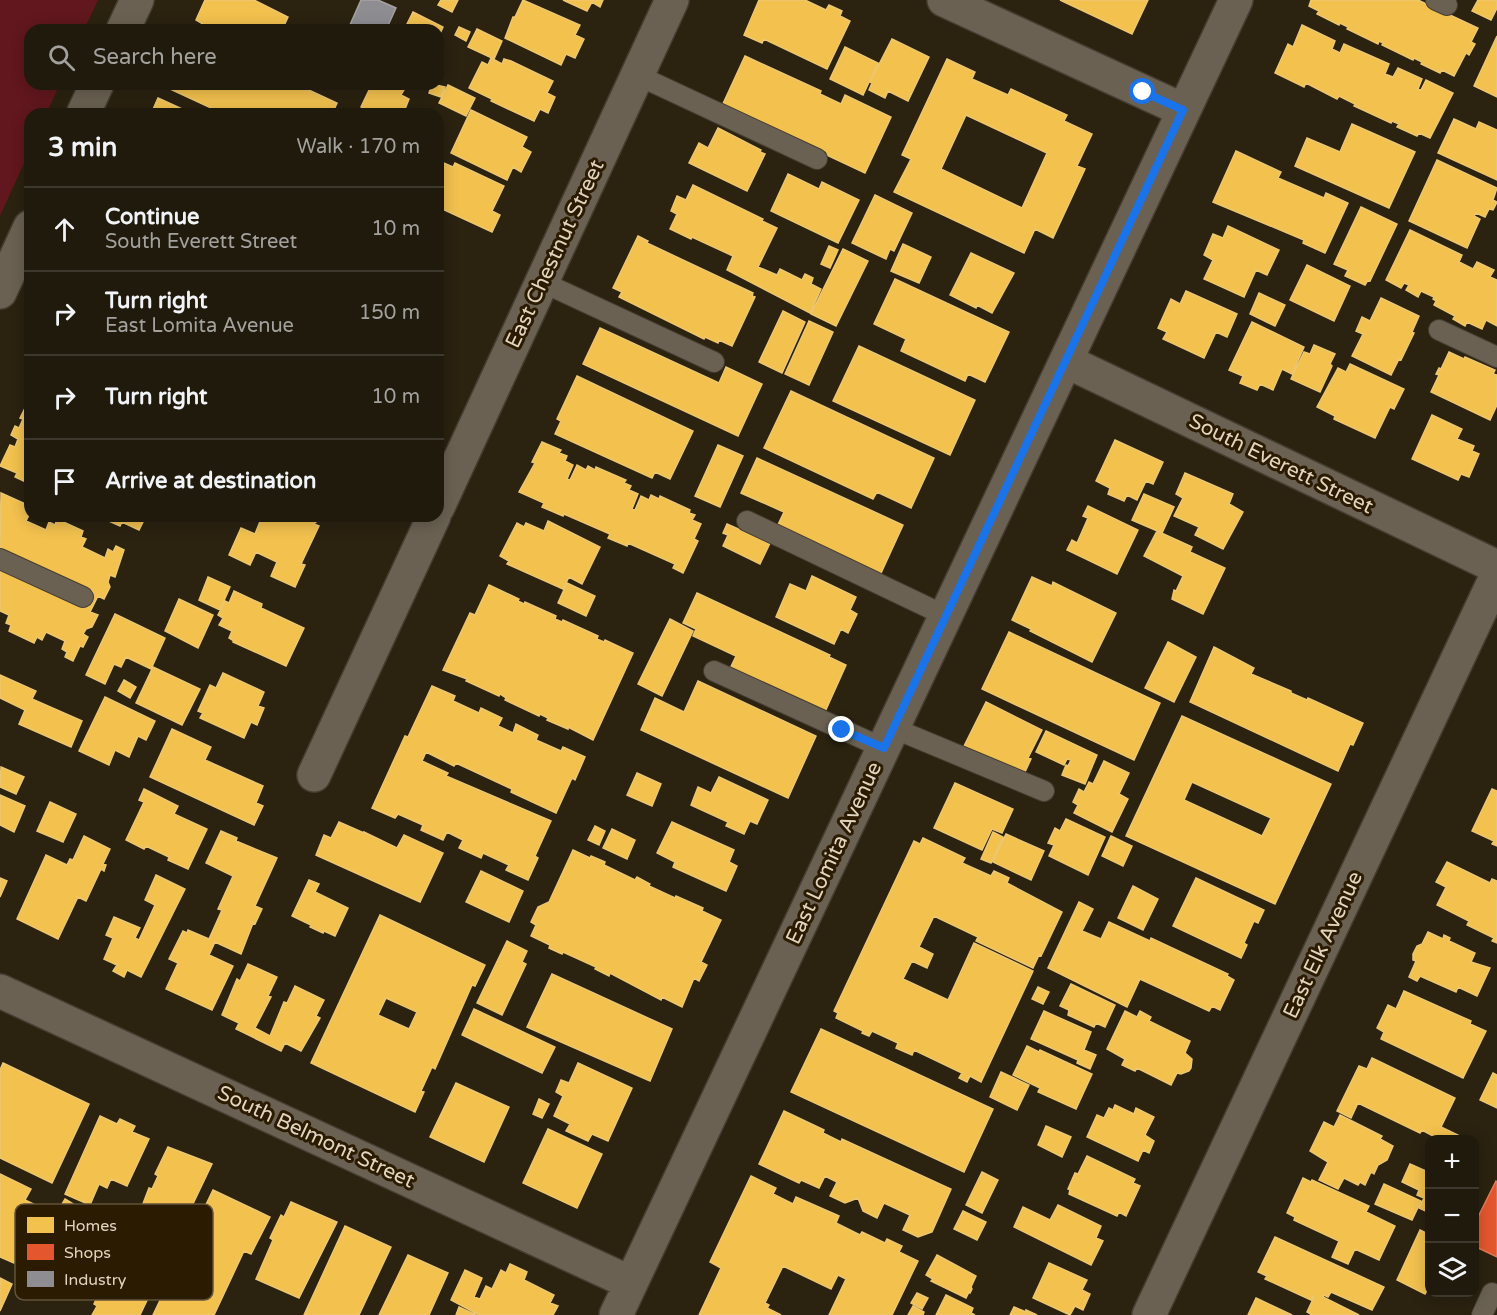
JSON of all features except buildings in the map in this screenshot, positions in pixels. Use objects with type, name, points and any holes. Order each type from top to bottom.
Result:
[{"type":"street","points":[[126,24],[137,0]]},
{"type":"street","name":"East Chestnut Street","points":[[444,494],[672,0]]},
{"type":"street","points":[[944,0],[1183,110]]},
{"type":"street","name":"East Lomita Avenue","points":[[616,1315],[1236,0]]},
{"type":"street","points":[[86,108],[94,90]]},
{"type":"street","points":[[0,291],[24,240]]},
{"type":"street","name":"South Everett Street","points":[[1066,361],[1497,567]]},
{"type":"street","points":[[314,775],[431,522]]},
{"type":"street","name":"East Elk Avenue","points":[[1149,1315],[1497,575]]},
{"type":"street","name":"South Belmont Street","points":[[0,991],[631,1283]]},
{"type":"lane","points":[[637,75],[817,159]]},
{"type":"lane","points":[[542,282],[714,362]]},
{"type":"lane","points":[[1439,330],[1497,357]]},
{"type":"lane","points":[[747,521],[946,616]]},
{"type":"lane","points":[[0,559],[83,597]]},
{"type":"lane","points":[[712,675],[885,745],[1044,791]]},
{"type":"lane","points":[[1482,1315],[1492,1293]]},
{"type":"shaded area","points":[[0,0],[98,0],[87,24],[24,24],[24,90],[57,90],[49,108],[24,108],[24,163],[0,216]]},
{"type":"route","points":[[842,730],[884,748],[1183,110],[1143,92]]}]
